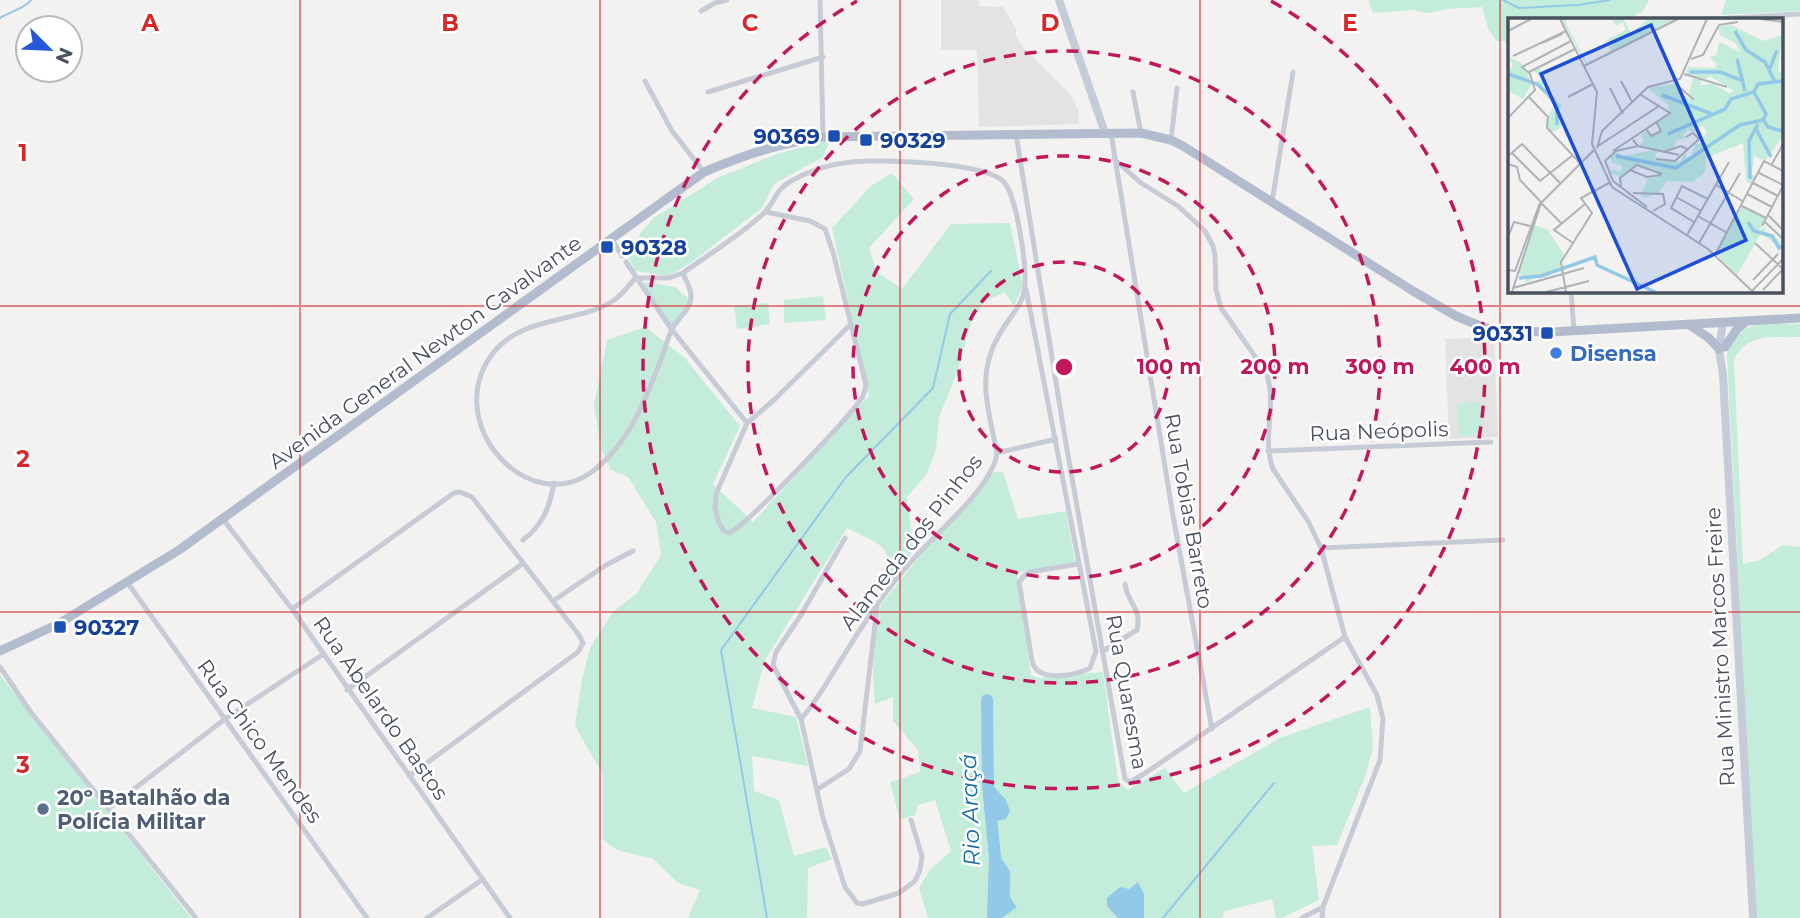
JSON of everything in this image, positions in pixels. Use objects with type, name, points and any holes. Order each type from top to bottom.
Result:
[{"type":"main road","points":[[1059,0],[1108,133]]},
{"type":"main road","name":"Avenida General Newton Cavalvante","points":[[0,651],[58,624],[223,519],[704,172],[772,146],[823,137],[1141,133],[1171,140],[1413,291],[1465,320],[1500,331],[1574,331],[1800,318]]},
{"type":"main road","points":[[1687,323],[1722,348],[1737,328],[1748,320]]},
{"type":"main road","name":"Rua Ministro Marcos Freire","points":[[1723,322],[1723,375],[1753,918]]},
{"type":"street","points":[[701,11],[727,0]]},
{"type":"street","points":[[820,0],[823,137]]},
{"type":"street","points":[[1731,18],[1800,14]]},
{"type":"street","points":[[708,92],[822,57]]},
{"type":"street","points":[[1272,202],[1293,72]]},
{"type":"street","points":[[645,81],[672,131],[704,172]]},
{"type":"street","points":[[1171,140],[1177,88]]},
{"type":"street","points":[[1133,92],[1141,133]]},
{"type":"street","name":"Rua Quaresma","points":[[1016,133],[1126,781],[1144,774],[1345,637]]},
{"type":"street","name":"Rua Tobias Barreto","points":[[1108,133],[1212,729]]},
{"type":"street","points":[[1114,159],[1141,183],[1178,206],[1197,222],[1213,246],[1220,308],[1266,372],[1269,381],[1272,399],[1268,451],[1273,469],[1308,521],[1321,548],[1345,637],[1377,695],[1383,719],[1380,760],[1323,907],[1322,918]]},
{"type":"street","points":[[683,273],[691,291],[691,300],[671,330],[643,405],[625,435],[593,471],[572,480],[554,482],[525,477],[506,466],[481,427],[476,407],[478,382],[495,351],[512,337],[545,321],[594,309],[613,301],[635,278],[669,278],[683,273],[766,212],[778,191],[788,183],[828,166],[851,162],[927,163],[992,175],[1003,181],[1015,203],[1026,287],[1096,657],[1090,668],[1065,676],[1044,674],[1034,669],[1020,582],[1030,572],[1078,564]]},
{"type":"street","points":[[766,212],[810,221],[825,229],[833,252],[851,324],[866,385],[863,395],[755,513],[734,531],[724,531],[715,508],[716,494],[747,423],[851,324]]},
{"type":"street","points":[[612,239],[622,256]]},
{"type":"street","points":[[626,262],[671,330],[747,423]]},
{"type":"street","name":"Alameda dos Pinhos","points":[[802,719],[878,606],[917,555],[986,479],[996,462],[997,453],[984,374],[998,335],[1020,302],[1026,287]]},
{"type":"street","points":[[1571,292],[1574,331]]},
{"type":"street","name":"Alameda dos Pinhos","points":[[997,453],[1056,439]]},
{"type":"street","name":"Rua Neópolis","points":[[1268,451],[1491,442]]},
{"type":"street","points":[[523,540],[539,525],[545,514],[554,482]]},
{"type":"street","points":[[292,609],[454,493],[460,492],[472,498],[579,635],[582,647],[536,684],[409,776]]},
{"type":"street","name":"Rua Abelardo Bastos","points":[[223,519],[292,609],[510,918]]},
{"type":"street","points":[[845,538],[774,658],[775,671],[802,719],[823,818],[845,887],[856,903],[870,903],[899,893],[915,881],[922,856],[911,820]]},
{"type":"street","points":[[1321,548],[1503,540]]},
{"type":"street","points":[[553,601],[606,565],[633,551]]},
{"type":"street","points":[[347,690],[522,564]]},
{"type":"street","name":"Rua Chico Mendes","points":[[127,582],[367,918]]},
{"type":"street","points":[[1103,651],[1137,630],[1138,610],[1127,597],[1125,584]]},
{"type":"street","points":[[818,789],[849,769],[860,751],[878,606]]},
{"type":"street","points":[[108,809],[225,719],[322,655]]},
{"type":"street","points":[[0,667],[23,702],[196,918]]},
{"type":"street","points":[[427,918],[483,879]]},
{"type":"street","points":[[1302,918],[1323,907]]},
{"type":"shaded area","points":[[941,0],[979,0],[979,6],[1003,7],[1023,47],[1071,95],[1078,109],[1079,124],[979,127],[977,50],[941,50]]},
{"type":"shaded area","points":[[1494,337],[1498,437],[1449,439],[1445,339]]},
{"type":"green space","points":[[1368,0],[1649,0],[1643,11],[1632,18],[1508,18],[1508,41],[1496,41],[1488,28],[1482,7],[1429,13],[1411,10],[1373,13]]},
{"type":"green space","points":[[1726,0],[1800,0],[1800,11],[1721,15]]},
{"type":"green space","points":[[830,140],[823,157],[774,184],[762,208],[693,261],[669,276],[636,271],[628,258],[634,252],[631,246],[655,217],[719,177],[780,153]]},
{"type":"green space","points":[[892,173],[914,199],[869,248],[877,272],[902,289],[951,224],[1010,223],[1023,286],[1014,306],[1004,292],[984,302],[972,320],[955,378],[939,417],[936,449],[926,475],[907,497],[914,550],[889,586],[889,561],[886,553],[876,543],[847,528],[765,660],[752,708],[796,717],[808,766],[752,756],[754,791],[779,800],[794,856],[826,847],[832,859],[808,868],[807,918],[688,918],[700,890],[678,883],[653,859],[617,850],[603,840],[603,775],[575,726],[590,648],[613,612],[637,593],[661,555],[656,522],[628,477],[611,470],[601,449],[594,405],[607,340],[645,327],[684,357],[740,426],[713,484],[753,522],[869,396],[832,228],[872,185]]},
{"type":"green space","points":[[645,282],[675,287],[688,298],[671,327],[643,284]]},
{"type":"green space","points":[[823,296],[826,320],[784,323],[784,300]]},
{"type":"green space","points":[[768,303],[770,324],[737,329],[734,306]]},
{"type":"green space","points":[[1766,324],[1800,324],[1800,337],[1755,340],[1740,350],[1734,359],[1743,564],[1760,560],[1783,545],[1800,547],[1800,918],[1756,918],[1727,355],[1731,343],[1746,329]]},
{"type":"green space","points":[[1480,402],[1482,435],[1459,436],[1457,403]]},
{"type":"green space","points":[[993,472],[1003,472],[1018,519],[1066,511],[1075,562],[1021,572],[1017,576],[1031,675],[1039,678],[1103,672],[1118,781],[1128,790],[1165,768],[1184,793],[1282,737],[1370,707],[1373,748],[1366,774],[1337,845],[1312,846],[1319,900],[1282,918],[1276,918],[1272,899],[1225,911],[1222,918],[928,918],[919,888],[929,871],[951,851],[935,800],[918,805],[915,815],[900,820],[890,782],[920,772],[918,750],[893,721],[893,697],[875,704],[875,639],[881,605]]},
{"type":"green space","points":[[0,675],[191,918],[0,918]]},
{"type":"water","points":[[994,779],[993,786],[1006,800],[1010,811],[1006,819],[992,822],[984,811],[992,793],[988,785]]},
{"type":"water","points":[[1000,857],[1009,871],[1010,895],[1017,907],[1002,918],[991,918],[1000,896],[995,887],[993,873],[995,858]]},
{"type":"water","points":[[1138,882],[1144,894],[1144,918],[1118,918],[1107,906],[1107,898],[1120,887],[1129,889]]},
{"type":"waterway","points":[[0,18],[31,0]]},
{"type":"waterway","points":[[1503,0],[1519,8],[1578,5],[1610,0]]},
{"type":"waterway","points":[[767,918],[721,650],[846,477],[933,388],[950,314],[991,271]]},
{"type":"waterway","name":"Rio Araçá","points":[[987,700],[988,785],[995,858],[993,918]]},
{"type":"waterway","name":"Rio Araçá","points":[[1163,918],[1274,783]]},
{"type":"place","name":"90369","points":[[834,136]]},
{"type":"place","name":"90329","points":[[866,140]]},
{"type":"place","name":"90328","points":[[607,247]]},
{"type":"place","name":"90331","points":[[1547,333]]},
{"type":"place","name":"Disensa","points":[[1556,353]]},
{"type":"place","name":"90327","points":[[60,627]]},
{"type":"place","name":"20º Batalhão da Polícia Militar","points":[[43,809]]}]
